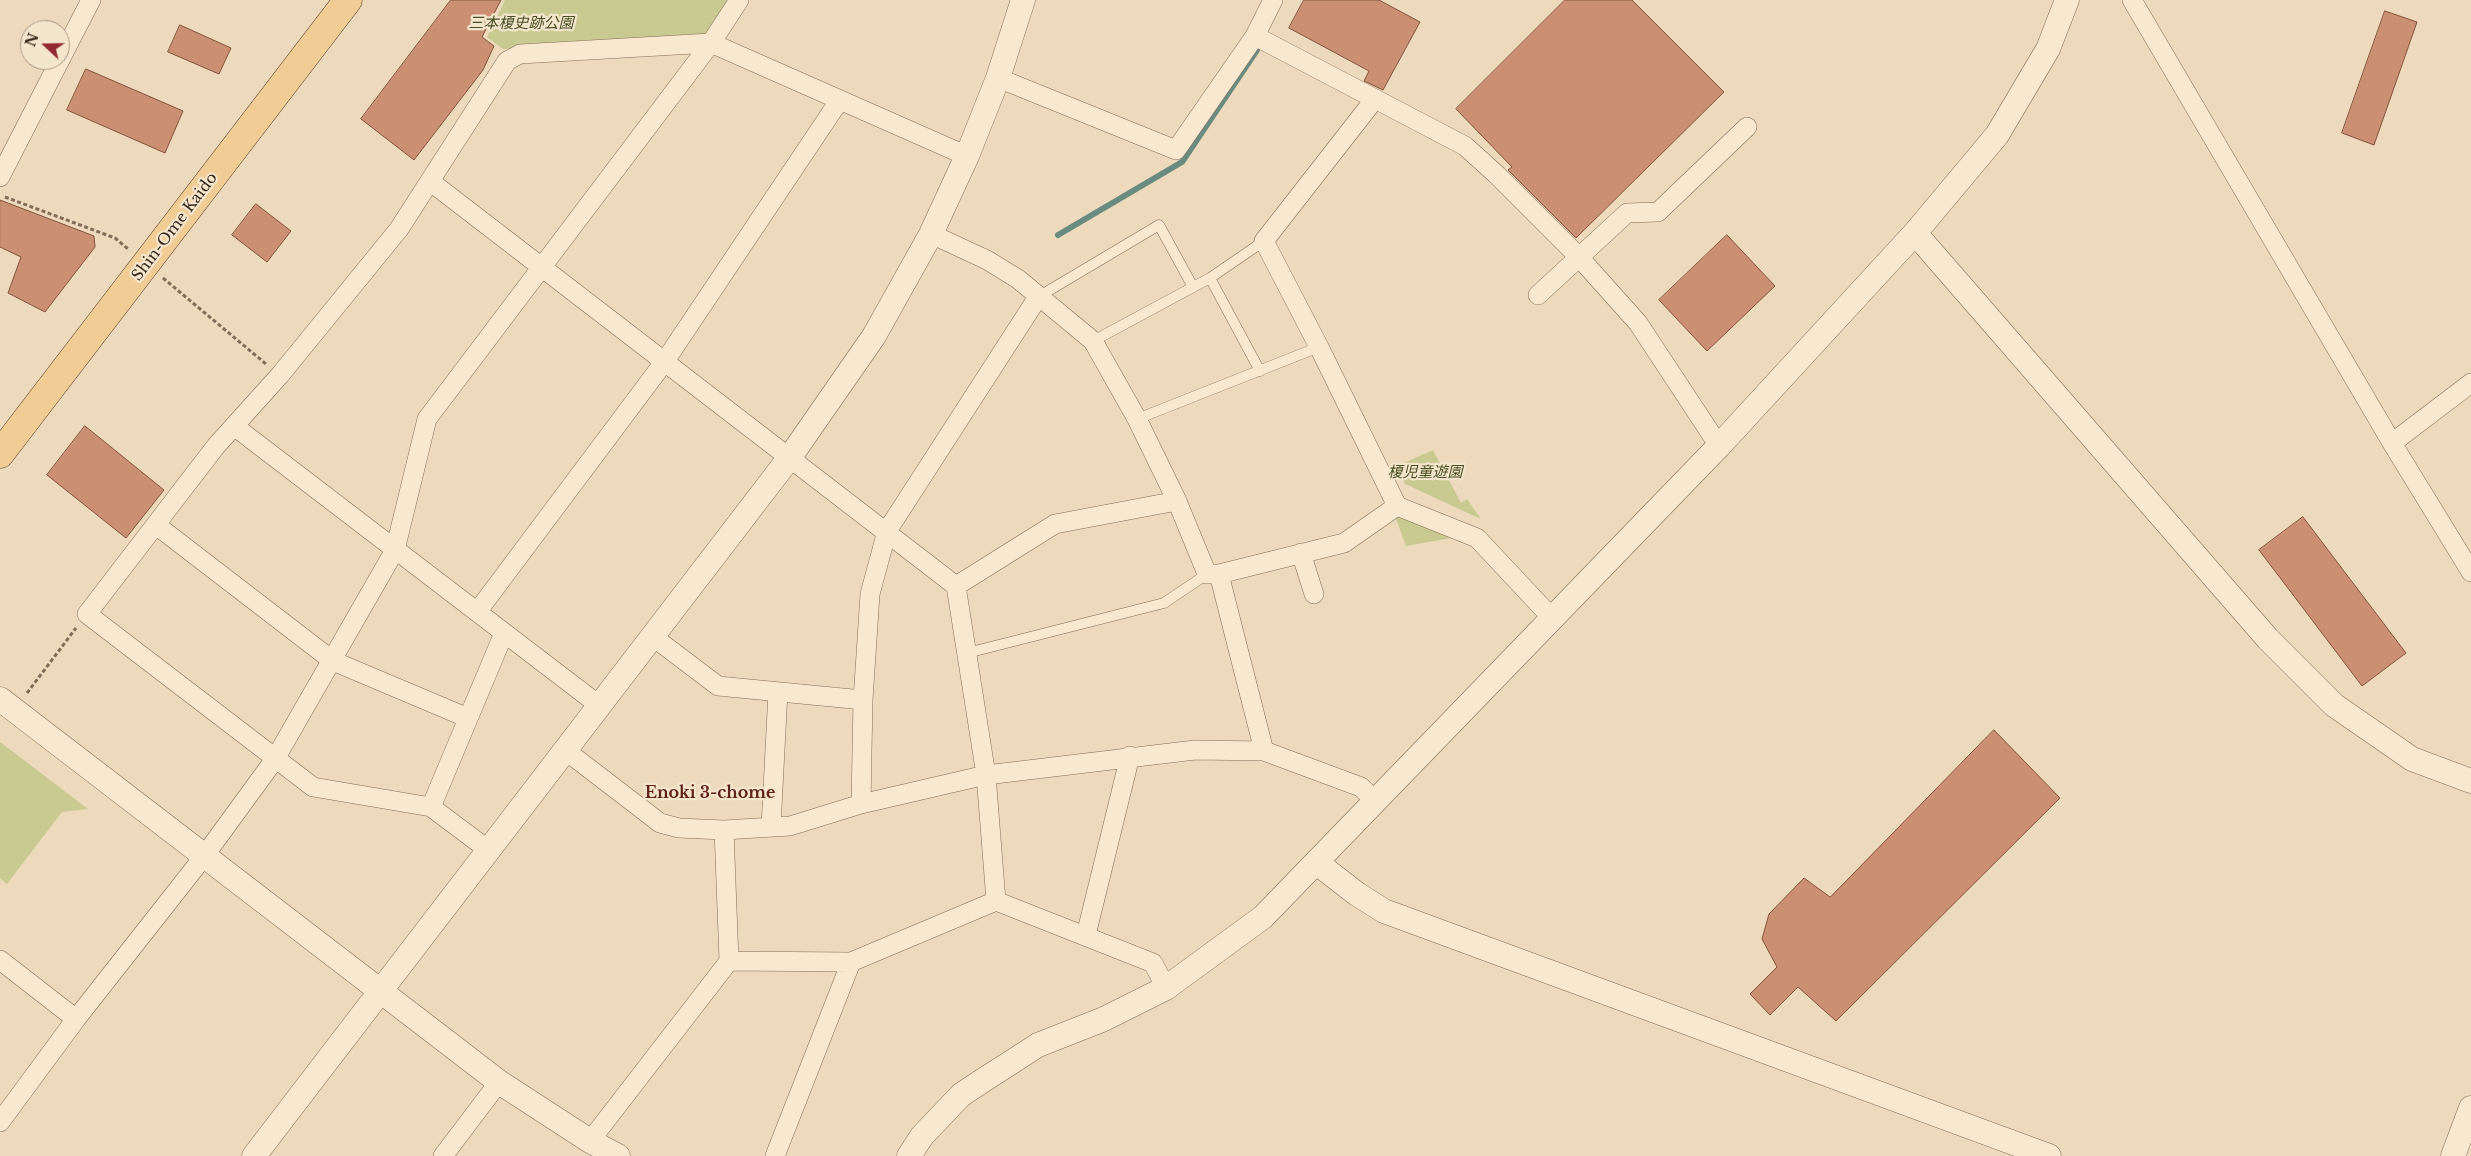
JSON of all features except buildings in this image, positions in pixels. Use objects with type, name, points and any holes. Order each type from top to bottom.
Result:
[{"type":"main road","name":"Shin-Ome Kaido","points":[[0,454],[348,0]]},
{"type":"street","points":[[70,41],[91,0]]},
{"type":"street","points":[[0,1122],[76,1019],[204,855],[275,759],[395,550],[427,419],[544,267],[711,43],[739,0]]},
{"type":"street","points":[[254,1156],[382,991],[487,849],[600,706],[790,457],[874,336],[931,234],[967,156],[998,78],[1023,0]]},
{"type":"street","points":[[998,78],[1176,150],[1255,36],[1273,0]]},
{"type":"street","points":[[909,1156],[922,1136],[961,1095],[1038,1045],[1104,1019],[1166,988],[1264,917],[1719,446],[1915,233],[1997,135],[2048,50],[2066,0]]},
{"type":"street","points":[[2132,0],[2392,443],[2471,572]]},
{"type":"street","points":[[1255,36],[1465,146],[1497,174],[1578,256],[1638,323],[1719,446]]},
{"type":"street","points":[[487,849],[431,807],[313,787],[87,614],[216,446],[280,376],[399,230],[507,61],[520,54],[711,43],[967,156]]},
{"type":"street","points":[[0,176],[55,70]]},
{"type":"street","points":[[1374,100],[1264,241],[1319,347],[1397,506],[1477,538],[1552,618]]},
{"type":"street","points":[[477,612],[665,361],[839,101]]},
{"type":"street","points":[[1538,295],[1578,256],[1627,213],[1658,212],[1746,127]]},
{"type":"street","points":[[431,182],[887,530],[956,586],[986,775],[996,900]]},
{"type":"street","points":[[1915,233],[2268,639],[2334,705],[2412,759],[2471,781]]},
{"type":"street","points":[[931,234],[995,265],[1018,279],[1038,297],[1094,340],[1137,419],[1213,574],[1264,751]]},
{"type":"street","points":[[861,804],[863,700],[870,594],[887,530],[1038,297]]},
{"type":"street","points":[[2392,443],[2471,383]]},
{"type":"street","points":[[234,426],[600,706]]},
{"type":"street","points":[[956,586],[1055,524],[1176,500]]},
{"type":"street","points":[[1213,574],[1344,543],[1397,506]]},
{"type":"street","points":[[156,525],[333,660],[468,718]]},
{"type":"street","points":[[1301,553],[1314,594]]},
{"type":"street","points":[[431,807],[504,633]]},
{"type":"street","points":[[652,636],[718,686],[863,700]]},
{"type":"street","points":[[771,827],[778,692]]},
{"type":"street","points":[[7,705],[499,1082],[590,1141],[618,1156]]},
{"type":"street","points":[[565,750],[660,822],[679,828],[724,830],[790,826],[861,804],[986,775],[1130,756],[1194,750],[1264,751],[1361,787],[1375,801]]},
{"type":"street","points":[[1086,935],[1130,756]]},
{"type":"street","points":[[590,1141],[729,961],[724,830]]},
{"type":"street","points":[[1317,863],[1356,894],[1384,911],[2049,1156]]},
{"type":"street","points":[[729,961],[851,962],[996,900],[1153,963],[1166,988]]},
{"type":"street","points":[[0,960],[76,1019]]},
{"type":"street","points":[[775,1156],[851,962]]},
{"type":"street","points":[[443,1156],[499,1082]]},
{"type":"street","points":[[2453,1156],[2471,1108]]},
{"type":"lane","points":[[1038,297],[1158,225],[1193,287]]},
{"type":"lane","points":[[1094,340],[1210,278],[1264,241]]},
{"type":"lane","points":[[1210,278],[1260,371]]},
{"type":"lane","points":[[1137,419],[1319,347]]},
{"type":"lane","points":[[967,653],[1164,603],[1213,574]]},
{"type":"path","points":[[0,195],[115,238],[280,376]]},
{"type":"path","points":[[7,705],[87,614]]},
{"type":"green space","name":"三本榎史跡公園","points":[[505,0],[728,0],[708,36],[698,41],[503,49],[487,37]]},
{"type":"green space","name":"榎児童遊園","points":[[1433,450],[1461,503],[1467,499],[1481,519],[1405,484],[1397,466]]},
{"type":"green space","name":"榎児童遊園","points":[[1395,516],[1408,517],[1457,537],[1406,546]]},
{"type":"green space","points":[[0,742],[88,809],[62,812],[7,884],[0,878]]},
{"type":"waterway","points":[[1058,235],[1182,162],[1257,50]]},
{"type":"district","name":"Enoki 3-chome","points":[[710,793]]}]
